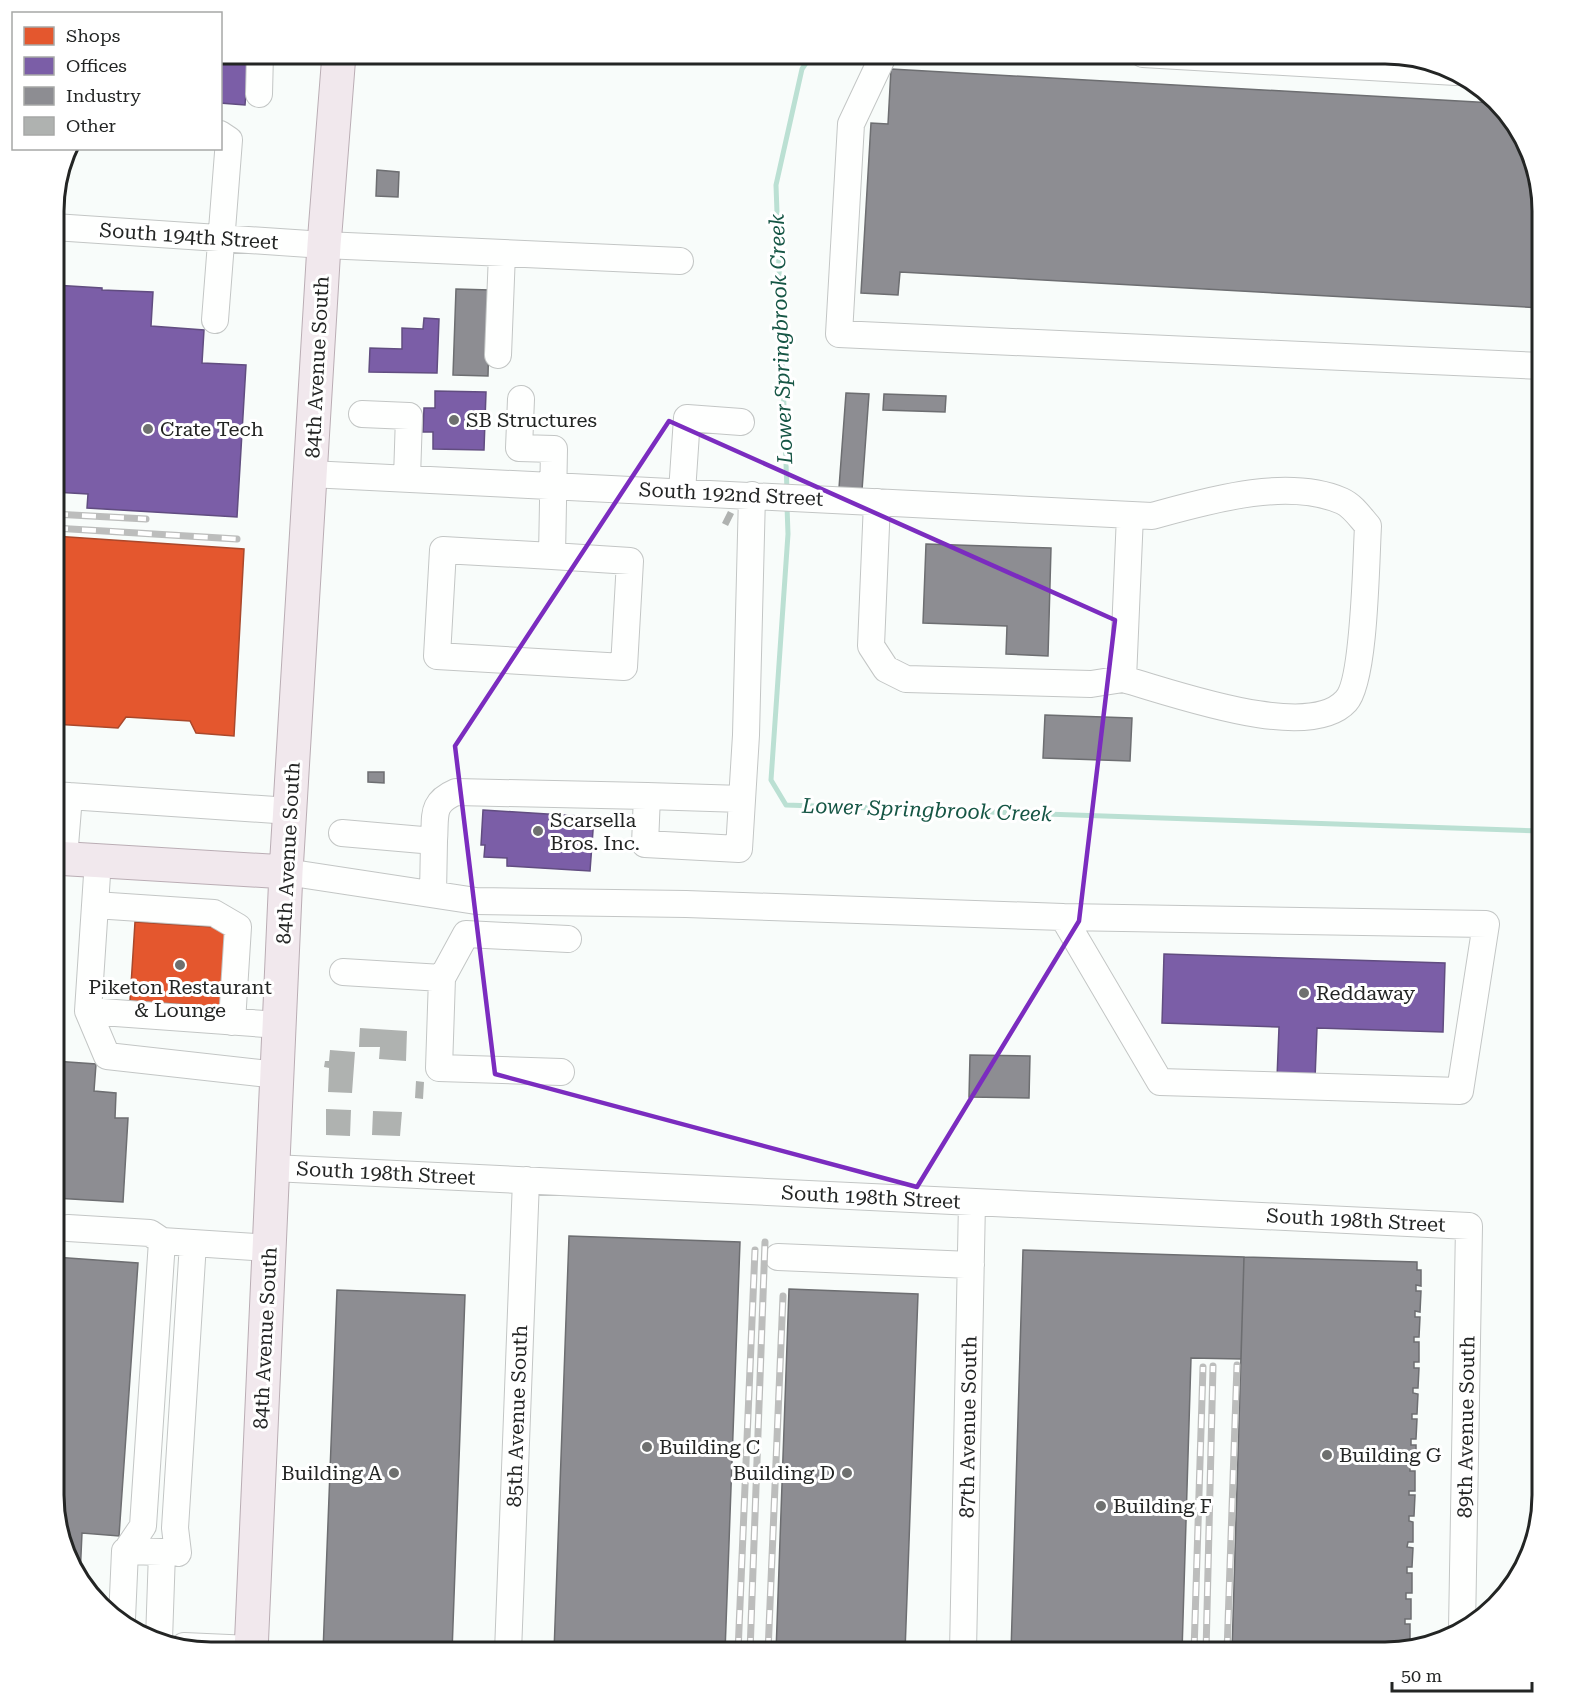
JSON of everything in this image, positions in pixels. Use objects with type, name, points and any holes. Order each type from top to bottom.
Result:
[{"type":"main road","name":"84th Avenue South","points":[[251,1642],[286,872],[324,245],[338,65]]},
{"type":"main road","points":[[64,858],[286,872]]},
{"type":"street","points":[[259,94],[260,65]]},
{"type":"street","points":[[879,65],[851,124],[839,334],[1532,366]]},
{"type":"street","points":[[1334,65],[1426,70]]},
{"type":"street","points":[[215,320],[229,140],[222,135]]},
{"type":"street","name":"South 194th Street","points":[[65,228],[324,245],[680,261]]},
{"type":"street","points":[[498,355],[502,253]]},
{"type":"street","points":[[521,399],[519,448],[554,449],[552,556]]},
{"type":"street","points":[[362,414],[409,416],[407,478]]},
{"type":"street","points":[[682,492],[687,418],[741,422]]},
{"type":"street","name":"South 192nd Street","points":[[310,474],[1141,516],[1229,495],[1276,492],[1312,494],[1341,501],[1352,507],[1368,526],[1358,675],[1347,701],[1324,715],[1291,718],[1261,716],[1123,679]]},
{"type":"street","points":[[647,796],[645,844],[739,849],[759,495]]},
{"type":"street","points":[[877,501],[871,646],[886,669],[906,679],[1091,684],[1123,679],[1141,516]]},
{"type":"street","points":[[443,550],[552,556],[630,561],[624,666],[437,656],[443,550]]},
{"type":"street","points":[[433,894],[436,804],[442,797],[456,792],[742,799]]},
{"type":"street","points":[[65,795],[290,811]]},
{"type":"street","points":[[342,833],[434,841]]},
{"type":"street","points":[[98,860],[88,1011],[107,1056],[277,1075]]},
{"type":"street","points":[[286,872],[476,901],[686,904],[1063,917],[1486,924],[1460,1091],[1160,1082],[1063,917]]},
{"type":"street","points":[[530,937],[532,902]]},
{"type":"street","points":[[95,905],[214,912],[238,927],[232,1022]]},
{"type":"street","points":[[561,1072],[439,1068],[442,978],[466,934],[568,939]]},
{"type":"street","points":[[343,972],[442,978]]},
{"type":"street","points":[[88,1011],[279,1026]]},
{"type":"street","name":"South 198th Street","points":[[273,1168],[1469,1226]]},
{"type":"street","name":"85th Avenue South","points":[[508,1642],[526,1180]]},
{"type":"street","name":"87th Avenue South","points":[[963,1642],[972,1202]]},
{"type":"street","name":"89th Avenue South","points":[[1462,1619],[1469,1226]]},
{"type":"street","points":[[68,1228],[150,1233],[162,1241],[269,1248]]},
{"type":"street","points":[[122,1611],[126,1551],[143,1526],[162,1241]]},
{"type":"street","points":[[160,1632],[175,1528],[193,1243]]},
{"type":"street","points":[[778,1257],[971,1265]]},
{"type":"street","points":[[149,1442],[180,1444]]},
{"type":"street","points":[[126,1551],[170,1552]]},
{"type":"street","points":[[170,1552],[174,1637]]},
{"type":"highlighted area","points":[[669,421],[1115,620],[1079,921],[917,1187],[495,1074],[455,746]]},
{"type":"building: Shops","points":[[65,537],[244,549],[234,736],[196,733],[190,721],[126,717],[118,728],[65,725]]},
{"type":"building: Shops","name":"Piketon Restaurant & Lounge","points":[[135,922],[230,928],[225,1007],[130,1001]]},
{"type":"building: Offices","points":[[222,65],[248,65],[245,105],[222,103]]},
{"type":"building: Offices","name":"Crate Tech","points":[[65,286],[153,292],[151,326],[204,330],[202,363],[246,365],[237,517],[87,508],[88,494],[65,493]]},
{"type":"building: Offices","points":[[424,318],[439,319],[437,373],[369,372],[370,348],[402,349],[402,328],[423,329]]},
{"type":"building: Offices","name":"SB Structures","points":[[435,391],[486,392],[484,450],[433,449],[433,432],[423,432],[424,408],[435,408]]},
{"type":"building: Offices","name":"Scarsella Bros. Inc.","points":[[483,810],[594,817],[590,871],[507,866],[507,858],[484,857],[485,845],[481,845]]},
{"type":"building: Offices","name":"Reddaway","points":[[1164,954],[1445,963],[1443,1032],[1317,1028],[1315,1079],[1277,1078],[1279,1027],[1162,1023]]},
{"type":"building: Industry","points":[[891,69],[1484,102],[1507,130],[1524,164],[1529,183],[1532,211],[1532,307],[900,272],[898,295],[861,293],[871,123],[888,124]]},
{"type":"building: Industry","points":[[377,170],[399,172],[398,197],[376,196]]},
{"type":"building: Industry","points":[[456,289],[490,290],[488,376],[453,375]]},
{"type":"building: Industry","points":[[846,393],[869,394],[862,490],[839,488]]},
{"type":"building: Industry","points":[[884,394],[946,396],[945,412],[883,410]]},
{"type":"building: Industry","points":[[926,544],[1051,548],[1048,656],[1006,654],[1007,626],[923,623]]},
{"type":"building: Industry","points":[[1045,715],[1132,718],[1130,761],[1043,758]]},
{"type":"building: Industry","points":[[368,772],[384,772],[384,783],[368,782]]},
{"type":"building: Industry","points":[[970,1055],[1030,1056],[1029,1098],[969,1097]]},
{"type":"building: Industry","points":[[64,1062],[96,1064],[94,1091],[116,1093],[115,1118],[128,1118],[123,1202],[64,1199]]},
{"type":"building: Industry","name":"Building C","points":[[569,1236],[740,1242],[725,1642],[554,1642]]},
{"type":"building: Industry","name":"Building F","points":[[1023,1250],[1244,1257],[1241,1359],[1191,1358],[1182,1642],[1011,1642]]},
{"type":"building: Industry","name":"Building G","points":[[1244,1257],[1417,1262],[1417,1270],[1421,1270],[1421,1286],[1416,1285],[1416,1291],[1421,1291],[1420,1312],[1415,1311],[1415,1317],[1420,1317],[1419,1337],[1414,1337],[1414,1342],[1419,1342],[1419,1362],[1414,1362],[1414,1368],[1419,1368],[1418,1388],[1413,1388],[1413,1393],[1418,1394],[1417,1414],[1412,1414],[1412,1419],[1417,1419],[1416,1439],[1411,1439],[1411,1445],[1416,1445],[1416,1465],[1410,1465],[1410,1471],[1415,1471],[1415,1491],[1409,1491],[1409,1495],[1415,1495],[1414,1516],[1409,1516],[1409,1521],[1413,1522],[1413,1542],[1408,1542],[1407,1547],[1413,1548],[1412,1567],[1407,1567],[1407,1573],[1412,1573],[1412,1593],[1406,1593],[1406,1599],[1411,1599],[1411,1619],[1405,1619],[1405,1624],[1410,1624],[1410,1639],[1385,1642],[1232,1642]]},
{"type":"building: Industry","points":[[64,1258],[138,1263],[119,1536],[82,1533],[81,1561],[67,1523],[64,1495]]},
{"type":"building: Industry","name":"Building D","points":[[789,1289],[918,1294],[905,1642],[776,1642]]},
{"type":"building: Industry","name":"Building A","points":[[337,1290],[465,1295],[452,1642],[323,1642]]},
{"type":"building: Other","points":[[728,511],[734,514],[728,526],[722,523]]},
{"type":"building: Other","points":[[360,1028],[407,1031],[406,1061],[379,1059],[380,1047],[359,1047]]},
{"type":"building: Other","points":[[330,1050],[355,1052],[352,1093],[328,1092],[329,1068],[324,1067],[325,1061],[329,1061]]},
{"type":"building: Other","points":[[416,1081],[424,1082],[423,1099],[415,1098]]},
{"type":"building: Other","points":[[326,1109],[351,1110],[350,1136],[326,1135]]},
{"type":"building: Other","points":[[373,1111],[402,1112],[400,1136],[372,1135]]},
{"type":"waterway","name":"Lower Springbrook Creek","points":[[787,491],[776,185],[805,65]]},
{"type":"waterway","name":"Lower Springbrook Creek","points":[[787,506],[788,534],[771,780],[786,805],[1532,831]]},
{"type":"railway","points":[[65,515],[146,519]]},
{"type":"railway","points":[[65,529],[237,539]]},
{"type":"railway","points":[[750,1642],[765,1242]]},
{"type":"railway","points":[[738,1642],[755,1250]]},
{"type":"railway","points":[[768,1642],[783,1296]]},
{"type":"railway","points":[[1227,1642],[1237,1365]]},
{"type":"railway","points":[[1206,1642],[1213,1366]]},
{"type":"railway","points":[[1194,1642],[1203,1367]]},
{"type":"place","name":"SB Structures","points":[[454,420]]},
{"type":"place","name":"Crate Tech","points":[[148,429]]},
{"type":"place","name":"Scarsella Bros. Inc.","points":[[538,831]]},
{"type":"place","name":"Piketon Restaurant & Lounge","points":[[180,965]]},
{"type":"place","name":"Reddaway","points":[[1304,993]]},
{"type":"place","name":"Building C","points":[[647,1447]]},
{"type":"place","name":"Building G","points":[[1327,1455]]},
{"type":"place","name":"Building A","points":[[394,1473]]},
{"type":"place","name":"Building D","points":[[847,1473]]},
{"type":"place","name":"Building F","points":[[1101,1506]]}]
